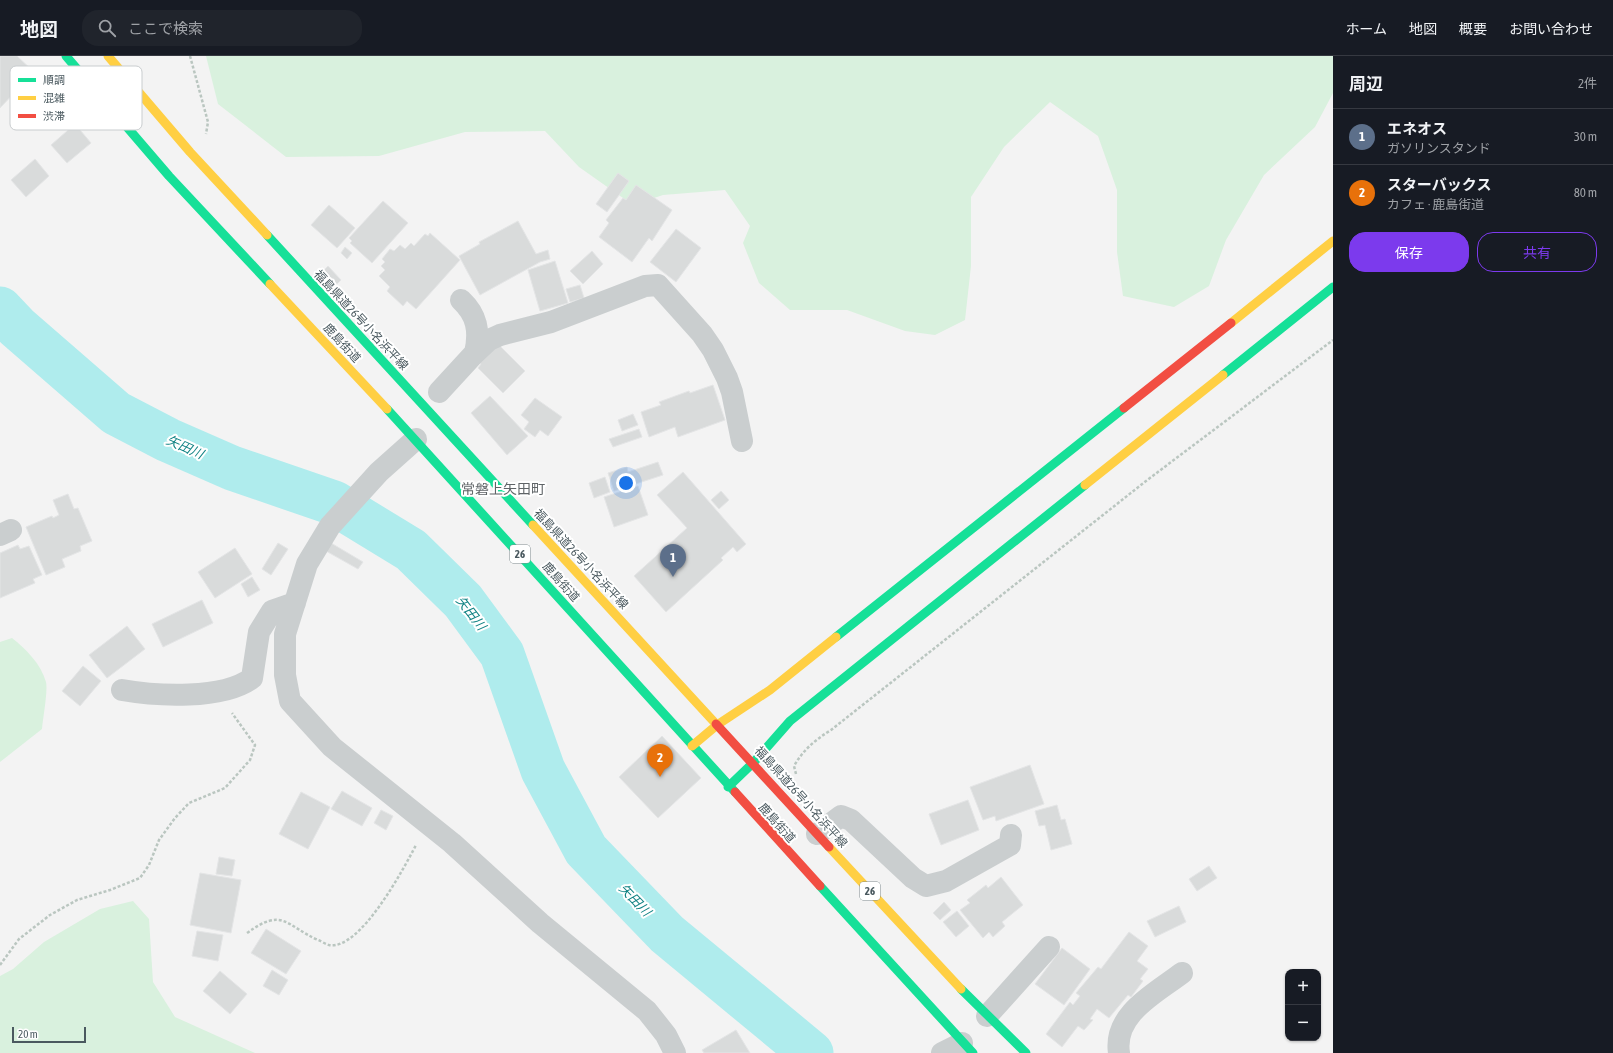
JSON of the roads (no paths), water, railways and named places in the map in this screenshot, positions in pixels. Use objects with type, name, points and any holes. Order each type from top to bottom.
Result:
[{"type":"main road","name":"鹿島街道","points":[[66,56],[75,66]]},
{"type":"main road","name":"福島県道26号小名浜平線","points":[[108,56],[117,66]]},
{"type":"main road","name":"福島県道26号小名浜平線","points":[[142,96],[190,152],[717,725],[754,762],[817,834],[987,1016],[1026,1053]]},
{"type":"main road","name":"鹿島街道","points":[[130,130],[169,176],[416,439],[728,786],[967,1048]]},
{"type":"main road","points":[[692,746],[717,725],[770,690],[1333,241]]},
{"type":"main road","points":[[728,786],[754,762],[790,721],[1333,287]]},
{"type":"street","points":[[596,305],[626,278]]},
{"type":"street","points":[[482,346],[500,335],[551,322],[645,286],[658,286],[702,334],[713,350],[727,378],[742,440]]},
{"type":"street","points":[[670,286],[681,304],[684,315]]},
{"type":"street","points":[[461,300],[470,308],[474,317],[478,338],[482,346]]},
{"type":"street","points":[[439,392],[482,346],[493,330],[517,315]]},
{"type":"street","points":[[416,439],[379,472],[330,526],[307,564],[285,634],[285,675],[290,701],[332,747],[452,843],[540,923],[647,1011],[666,1035],[675,1053]]},
{"type":"street","points":[[122,690],[147,694],[203,694],[244,684],[252,678],[259,632],[272,611],[295,603]]},
{"type":"street","points":[[817,834],[841,816],[851,820],[913,878],[926,886],[946,881],[1010,845],[1011,835]]},
{"type":"street","points":[[987,1016],[1049,948]]},
{"type":"street","points":[[1119,1053],[1120,1034],[1124,1022],[1134,1010],[1182,972]]},
{"type":"street","points":[[942,1053],[967,1048]]},
{"type":"waterway","name":"矢田川","points":[[0,309],[17,327],[116,413],[168,440],[232,468],[334,503],[411,550],[463,601],[502,654],[543,770],[586,850],[667,934],[811,1053]]},
{"type":"place","name":"エネオス","points":[[673,577]]},
{"type":"place","name":"スターバックス","points":[[660,777]]},
{"type":"district","name":"常磐上矢田町","points":[[503,489]]}]
